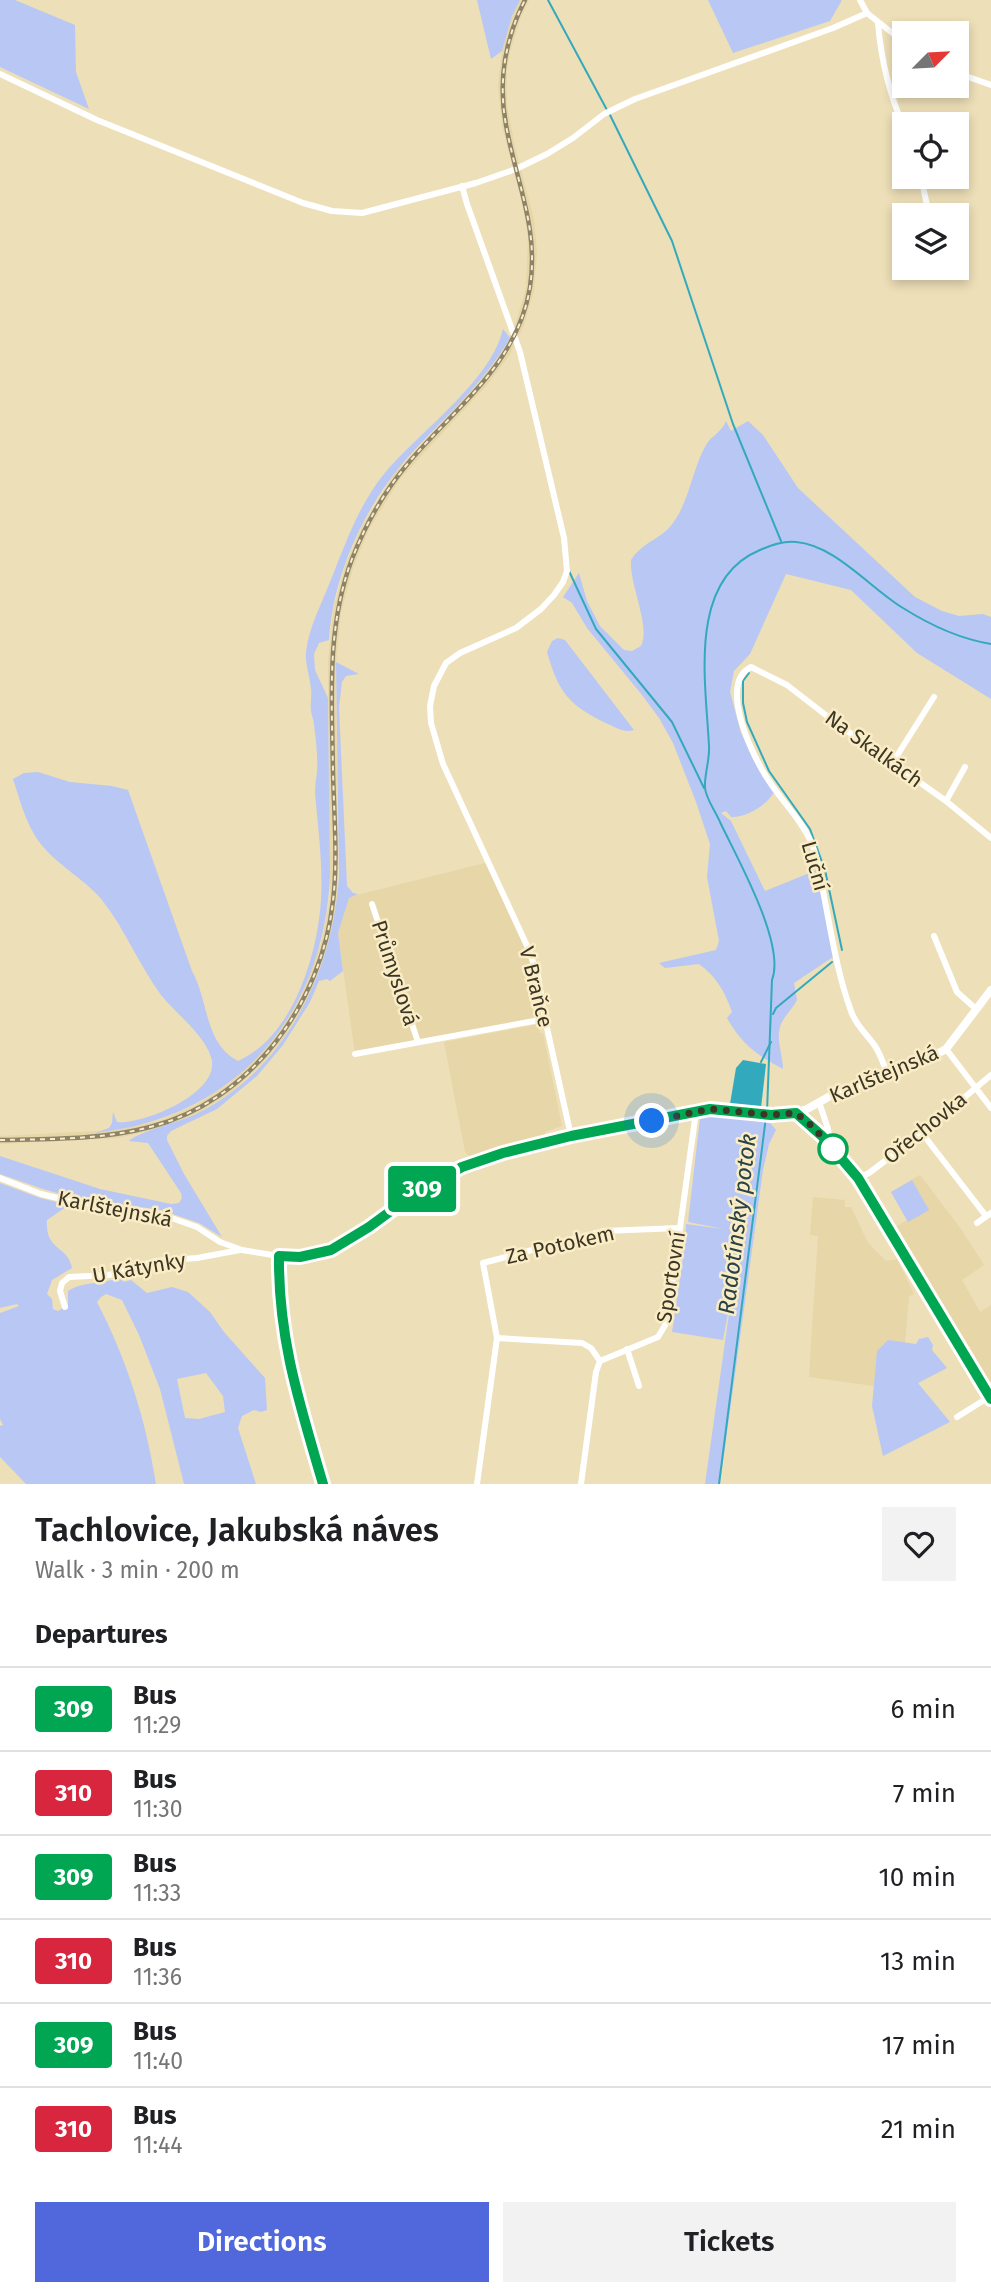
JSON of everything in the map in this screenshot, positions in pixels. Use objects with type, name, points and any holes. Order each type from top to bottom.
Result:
[{"type":"main road","name":"Karlštejnská","points":[[279,1256],[300,1257],[331,1250],[369,1227],[418,1191],[462,1167],[503,1153],[571,1136],[710,1109],[771,1115],[796,1113],[857,1085],[926,1060],[946,1049],[976,1009],[988,1001],[991,990]]},
{"type":"main road","points":[[279,1256],[279,1297],[284,1340],[323,1484]]},
{"type":"street","points":[[860,0],[867,13],[892,33]]},
{"type":"street","points":[[0,74],[157,146],[303,203],[332,211],[362,213],[516,169],[573,138],[612,109],[678,81],[833,28],[867,13]]},
{"type":"street","points":[[878,23],[881,52],[897,112]]},
{"type":"street","points":[[970,78],[991,85]]},
{"type":"street","name":"V Braňce","points":[[463,186],[520,352],[567,554],[567,571],[563,582],[541,609],[516,628],[460,653],[446,663],[434,686],[430,706],[434,737],[443,764],[528,948],[538,976],[571,1136]]},
{"type":"street","name":"Na Skalkách","points":[[751,667],[787,685],[946,801],[991,838]]},
{"type":"street","name":"Luční","points":[[751,667],[743,671],[737,683],[736,697],[742,722],[763,773],[814,847],[851,1013],[862,1033],[876,1048],[888,1075]]},
{"type":"street","points":[[893,762],[934,697]]},
{"type":"street","points":[[946,801],[965,767]]},
{"type":"street","name":"Průmyslová","points":[[372,904],[418,1042]]},
{"type":"street","points":[[934,936],[957,992],[976,1009]]},
{"type":"street","name":"Průmyslová","points":[[355,1054],[545,1019]]},
{"type":"street","points":[[946,1049],[991,1108]]},
{"type":"street","name":"Ořechovka","points":[[858,1178],[869,1173],[922,1133],[991,1075]]},
{"type":"street","points":[[819,1102],[830,1145]]},
{"type":"street","name":"Sportovní","points":[[600,1361],[658,1337],[667,1322],[696,1112]]},
{"type":"street","points":[[796,1113],[830,1145],[858,1178],[990,1398],[957,1417]]},
{"type":"street","points":[[922,1133],[988,1215],[977,1223]]},
{"type":"street","name":"Karlštejnská","points":[[0,1178],[41,1194],[70,1201],[160,1214],[197,1227],[220,1242],[242,1250],[279,1256]]},
{"type":"street","name":"Za Potokem","points":[[497,1338],[483,1263],[604,1231],[679,1228]]},
{"type":"street","name":"U Kátynky","points":[[65,1307],[60,1291],[62,1283],[69,1277],[109,1275],[156,1261],[242,1250]]},
{"type":"street","points":[[477,1484],[497,1338],[582,1343],[591,1348],[600,1361],[596,1372],[581,1484]]},
{"type":"street","points":[[627,1349],[639,1386]]},
{"type":"shaded area","points":[[0,0],[15,0],[75,25],[76,72],[89,109],[0,67]]},
{"type":"shaded area","points":[[477,0],[520,0],[512,16],[502,51],[491,59]]},
{"type":"shaded area","points":[[520,0],[529,0],[510,52],[507,105],[534,219],[537,253],[534,290],[524,325],[509,356],[487,385],[400,479],[369,529],[353,568],[341,613],[336,662],[338,899],[329,942],[309,998],[286,1035],[263,1063],[232,1092],[198,1113],[160,1128],[118,1138],[0,1144],[0,1136],[117,1130],[158,1121],[194,1106],[227,1085],[257,1057],[280,1030],[302,994],[322,940],[330,898],[328,662],[333,611],[345,566],[362,526],[394,474],[481,380],[502,352],[516,323],[526,288],[528,237],[522,202],[502,126],[498,86],[502,51],[512,16]]},
{"type":"shaded area","points":[[708,0],[842,0],[830,21],[733,53]]},
{"type":"shaded area","points":[[503,329],[510,338],[500,354],[463,400],[393,475],[365,518],[344,566],[329,640],[319,643],[314,654],[315,670],[328,698],[330,875],[324,926],[311,973],[290,1015],[263,1051],[230,1082],[190,1106],[145,1123],[95,1133],[109,1128],[113,1112],[117,1122],[129,1122],[178,1104],[205,1082],[211,1070],[211,1057],[196,1032],[161,995],[102,900],[40,844],[27,821],[13,779],[24,773],[38,772],[70,782],[128,790],[213,1033],[227,1053],[238,1061],[257,1049],[274,1033],[288,1014],[299,992],[308,968],[319,921],[321,873],[315,793],[317,754],[306,657],[313,625],[353,526],[375,486],[469,387],[496,348]]},
{"type":"shaded area","points":[[726,421],[731,431],[748,421],[763,435],[798,488],[915,597],[942,611],[959,616],[983,614],[991,617],[991,699],[917,653],[851,590],[786,574],[750,654],[734,671],[730,692],[741,733],[760,772],[774,792],[766,802],[749,813],[731,817],[726,811],[721,813],[731,821],[765,891],[817,870],[833,957],[794,983],[797,1000],[779,1030],[783,1069],[758,1054],[739,1036],[727,1018],[732,1012],[723,991],[705,969],[699,964],[665,968],[659,963],[716,950],[719,941],[707,877],[710,844],[673,743],[659,718],[587,628],[572,603],[563,597],[579,573],[587,601],[600,626],[624,650],[632,651],[641,646],[642,616],[631,560],[675,520],[706,445]]},
{"type":"shaded area","points":[[558,638],[565,640],[634,730],[624,730],[608,724],[584,711],[568,697],[556,678],[547,652],[552,641]]},
{"type":"shaded area","points":[[336,662],[359,674],[346,676],[342,682],[339,707],[347,886],[353,893],[358,894],[349,898],[338,933],[343,971],[330,981],[319,981],[310,1002],[283,1045],[257,1076],[217,1109],[171,1131],[167,1136],[184,1174],[222,1237],[199,1223],[161,1210],[71,1197],[0,1174],[0,1156],[100,1189],[171,1204],[179,1203],[181,1193],[148,1143],[129,1141],[198,1113],[229,1094],[256,1071],[280,1043],[300,1013],[327,946],[339,875]]},
{"type":"shaded area","points":[[489,862],[538,976],[545,1019],[355,1054],[338,933],[349,897]]},
{"type":"shaded area","points":[[539,1024],[562,1126],[545,1132],[546,1135],[469,1156],[465,1152],[444,1042]]},
{"type":"shaded area","points":[[743,1060],[766,1064],[761,1108],[730,1104],[736,1068]]},
{"type":"shaded area","points":[[719,1116],[770,1123],[776,1130],[769,1144],[763,1170],[720,1484],[705,1484],[732,1292],[723,1340],[672,1332],[686,1224],[724,1229],[688,1222],[700,1118]]},
{"type":"shaded area","points":[[920,1175],[961,1229],[984,1265],[962,1280],[980,1312],[991,1305],[991,1391],[971,1365],[955,1329],[894,1228],[907,1220],[891,1192]]},
{"type":"shaded area","points":[[912,1180],[929,1210],[908,1222],[891,1192]]},
{"type":"shaded area","points":[[0,1183],[40,1198],[69,1205],[47,1220],[50,1238],[66,1255],[72,1268],[52,1280],[47,1294],[52,1299],[53,1309],[58,1311],[68,1305],[68,1291],[74,1288],[122,1277],[124,1282],[131,1280],[147,1293],[172,1287],[188,1292],[210,1312],[265,1378],[267,1410],[254,1410],[242,1416],[238,1428],[256,1484],[184,1484],[160,1389],[139,1335],[122,1300],[106,1294],[97,1302],[134,1391],[156,1484],[26,1484],[0,1457],[0,1426],[3,1425],[0,1419],[0,1313],[19,1306],[17,1304],[0,1308]],"holes":[[[206,1373],[223,1396],[225,1412],[199,1419],[185,1418],[177,1379]]]},
{"type":"shaded area","points":[[813,1197],[845,1200],[845,1207],[851,1207],[868,1243],[886,1261],[897,1259],[914,1294],[909,1296],[905,1343],[888,1340],[876,1372],[874,1386],[809,1377],[818,1236],[810,1235]]},
{"type":"shaded area","points":[[928,1337],[933,1345],[932,1350],[947,1368],[918,1383],[950,1422],[883,1456],[872,1406],[877,1351],[888,1340],[916,1344],[919,1339]]},
{"type":"waterway","points":[[548,0],[607,110]]},
{"type":"waterway","points":[[610,115],[672,241],[733,424],[781,541]]},
{"type":"waterway","name":"Radotínský potok","points":[[767,1112],[774,964],[772,945],[758,901],[705,788],[709,751],[705,693],[706,636],[711,609],[721,584],[737,564],[760,550],[786,542],[810,545],[838,559],[891,600],[924,620],[957,635],[991,644]]},
{"type":"waterway","points":[[569,571],[596,629],[672,722],[704,788]]},
{"type":"waterway","points":[[749,673],[743,681],[743,703],[747,722],[769,771],[810,829],[825,870],[842,950]]},
{"type":"waterway","points":[[773,1014],[776,1008],[832,962]]},
{"type":"waterway","name":"Radotínský potok","points":[[761,1062],[771,1042]]},
{"type":"waterway","name":"Radotínský potok","points":[[719,1484],[766,1117]]},
{"type":"railway","points":[[0,1140],[113,1134],[150,1127],[186,1114],[220,1095],[249,1071],[275,1042],[297,1010],[314,976],[326,939],[333,901],[335,853],[332,664],[338,611],[352,559],[384,495],[401,472],[499,361],[513,339],[530,287],[532,265],[529,224],[510,146],[503,93],[508,45],[525,0]]},
{"type":"bus line","name":"309","points":[[323,1484],[284,1340],[279,1297],[279,1256],[300,1257],[331,1250],[369,1227],[418,1191],[462,1167],[503,1153],[571,1136],[710,1109],[771,1115],[796,1113],[822,1136],[858,1178],[991,1399]]},
{"type":"route","points":[[652,1121],[710,1109],[771,1115],[796,1113],[833,1149]]}]
